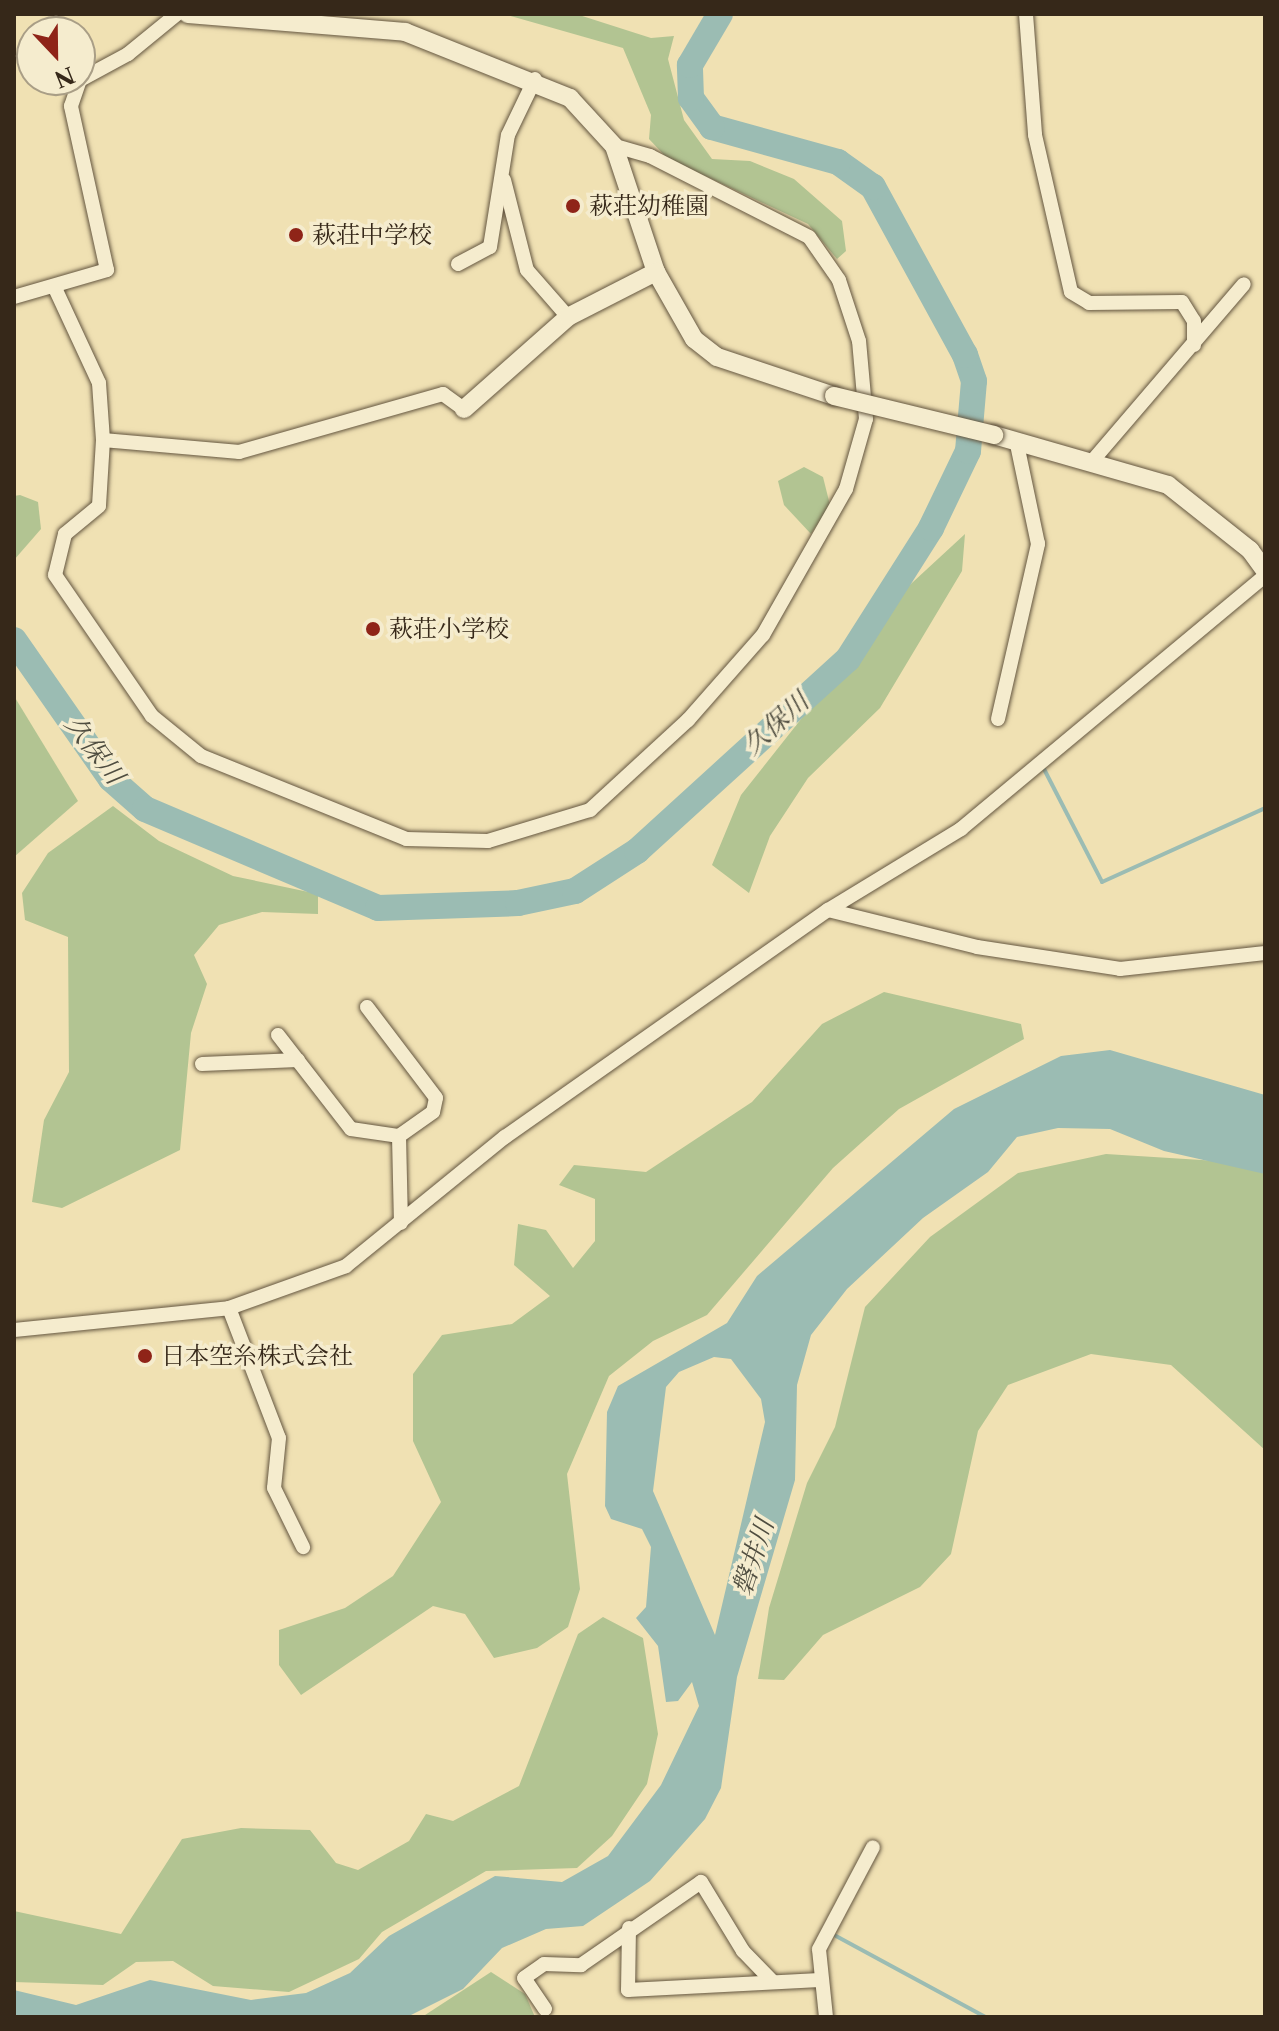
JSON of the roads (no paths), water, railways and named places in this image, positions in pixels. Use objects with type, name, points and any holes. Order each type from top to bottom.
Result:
[{"type":"street","points":[[96,69],[177,14]]},
{"type":"street","points":[[14,1330],[229,1308],[346,1266],[505,1137],[828,910],[950,838],[1265,573],[1194,501],[1094,459],[834,396],[717,357],[682,323],[656,272],[614,146],[595,117],[535,79],[405,32],[188,14]]},
{"type":"street","points":[[1026,14],[1040,163],[1071,292],[1089,303],[1182,302],[1194,321],[1194,345]]},
{"type":"street","points":[[458,264],[490,247],[504,180],[508,135],[535,79]]},
{"type":"street","points":[[14,297],[107,270],[71,106],[74,96]]},
{"type":"street","points":[[54,286],[99,383],[103,440],[99,506],[65,534],[55,575],[152,716],[201,756],[406,839],[488,841],[590,810],[688,720],[763,635],[846,489],[868,387],[839,280],[809,237],[650,156],[614,146]]},
{"type":"street","points":[[504,180],[527,270],[568,317]]},
{"type":"street","points":[[103,440],[239,452],[443,394],[464,409],[568,317],[656,272]]},
{"type":"street","points":[[1094,459],[1244,284]]},
{"type":"street","points":[[998,719],[1038,544],[1016,440]]},
{"type":"street","points":[[828,910],[977,947],[1120,969],[1265,953]]},
{"type":"street","points":[[278,1035],[351,1129],[399,1136],[433,1112],[436,1098],[367,1007]]},
{"type":"street","points":[[202,1064],[298,1060]]},
{"type":"street","points":[[399,1136],[401,1223]]},
{"type":"street","points":[[229,1308],[279,1438],[274,1488],[303,1547]]},
{"type":"street","points":[[826,2017],[820,1980],[822,1940],[873,1847]]},
{"type":"street","points":[[545,2009],[524,1978],[544,1964],[581,1965],[629,1928],[701,1882],[743,1951],[773,1982]]},
{"type":"street","points":[[629,1928],[628,1990],[820,1980]]},
{"type":"water","name":"磐井川","points":[[1110,1050],[1265,1095],[1265,1174],[1164,1151],[1110,1129],[1058,1128],[1017,1137],[988,1172],[923,1218],[847,1289],[811,1335],[797,1385],[795,1480],[737,1677],[721,1788],[705,1819],[650,1881],[583,1926],[546,1929],[502,1948],[463,1989],[407,2017],[14,2017],[14,1990],[76,2005],[150,1980],[251,2000],[306,1993],[350,1973],[389,1936],[495,1876],[562,1882],[608,1856],[661,1785],[699,1706],[692,1682],[678,1701],[666,1702],[658,1646],[636,1618],[646,1607],[651,1547],[642,1529],[611,1519],[605,1506],[607,1412],[618,1386],[727,1323],[757,1276],[954,1109],[1061,1056]],"holes":[[[714,1357],[731,1359],[761,1399],[765,1422],[715,1635],[653,1491],[666,1387],[679,1372]]]},
{"type":"waterway","name":"久保川","points":[[14,640],[111,779],[145,809],[378,908],[518,903],[575,891],[637,851],[848,659],[931,528],[968,451],[974,381],[965,355],[873,187],[838,162],[712,127],[691,98],[690,65],[720,14]]},
{"type":"waterway","points":[[1044,769],[1102,882],[1265,808]]},
{"type":"waterway","points":[[836,1936],[985,2017]]},
{"type":"place","name":"萩荘幼稚園","points":[[573,206]]},
{"type":"place","name":"萩荘中学校","points":[[296,235]]},
{"type":"place","name":"萩荘小学校","points":[[373,629]]},
{"type":"place","name":"日本空糸株式会社","points":[[145,1356]]}]
